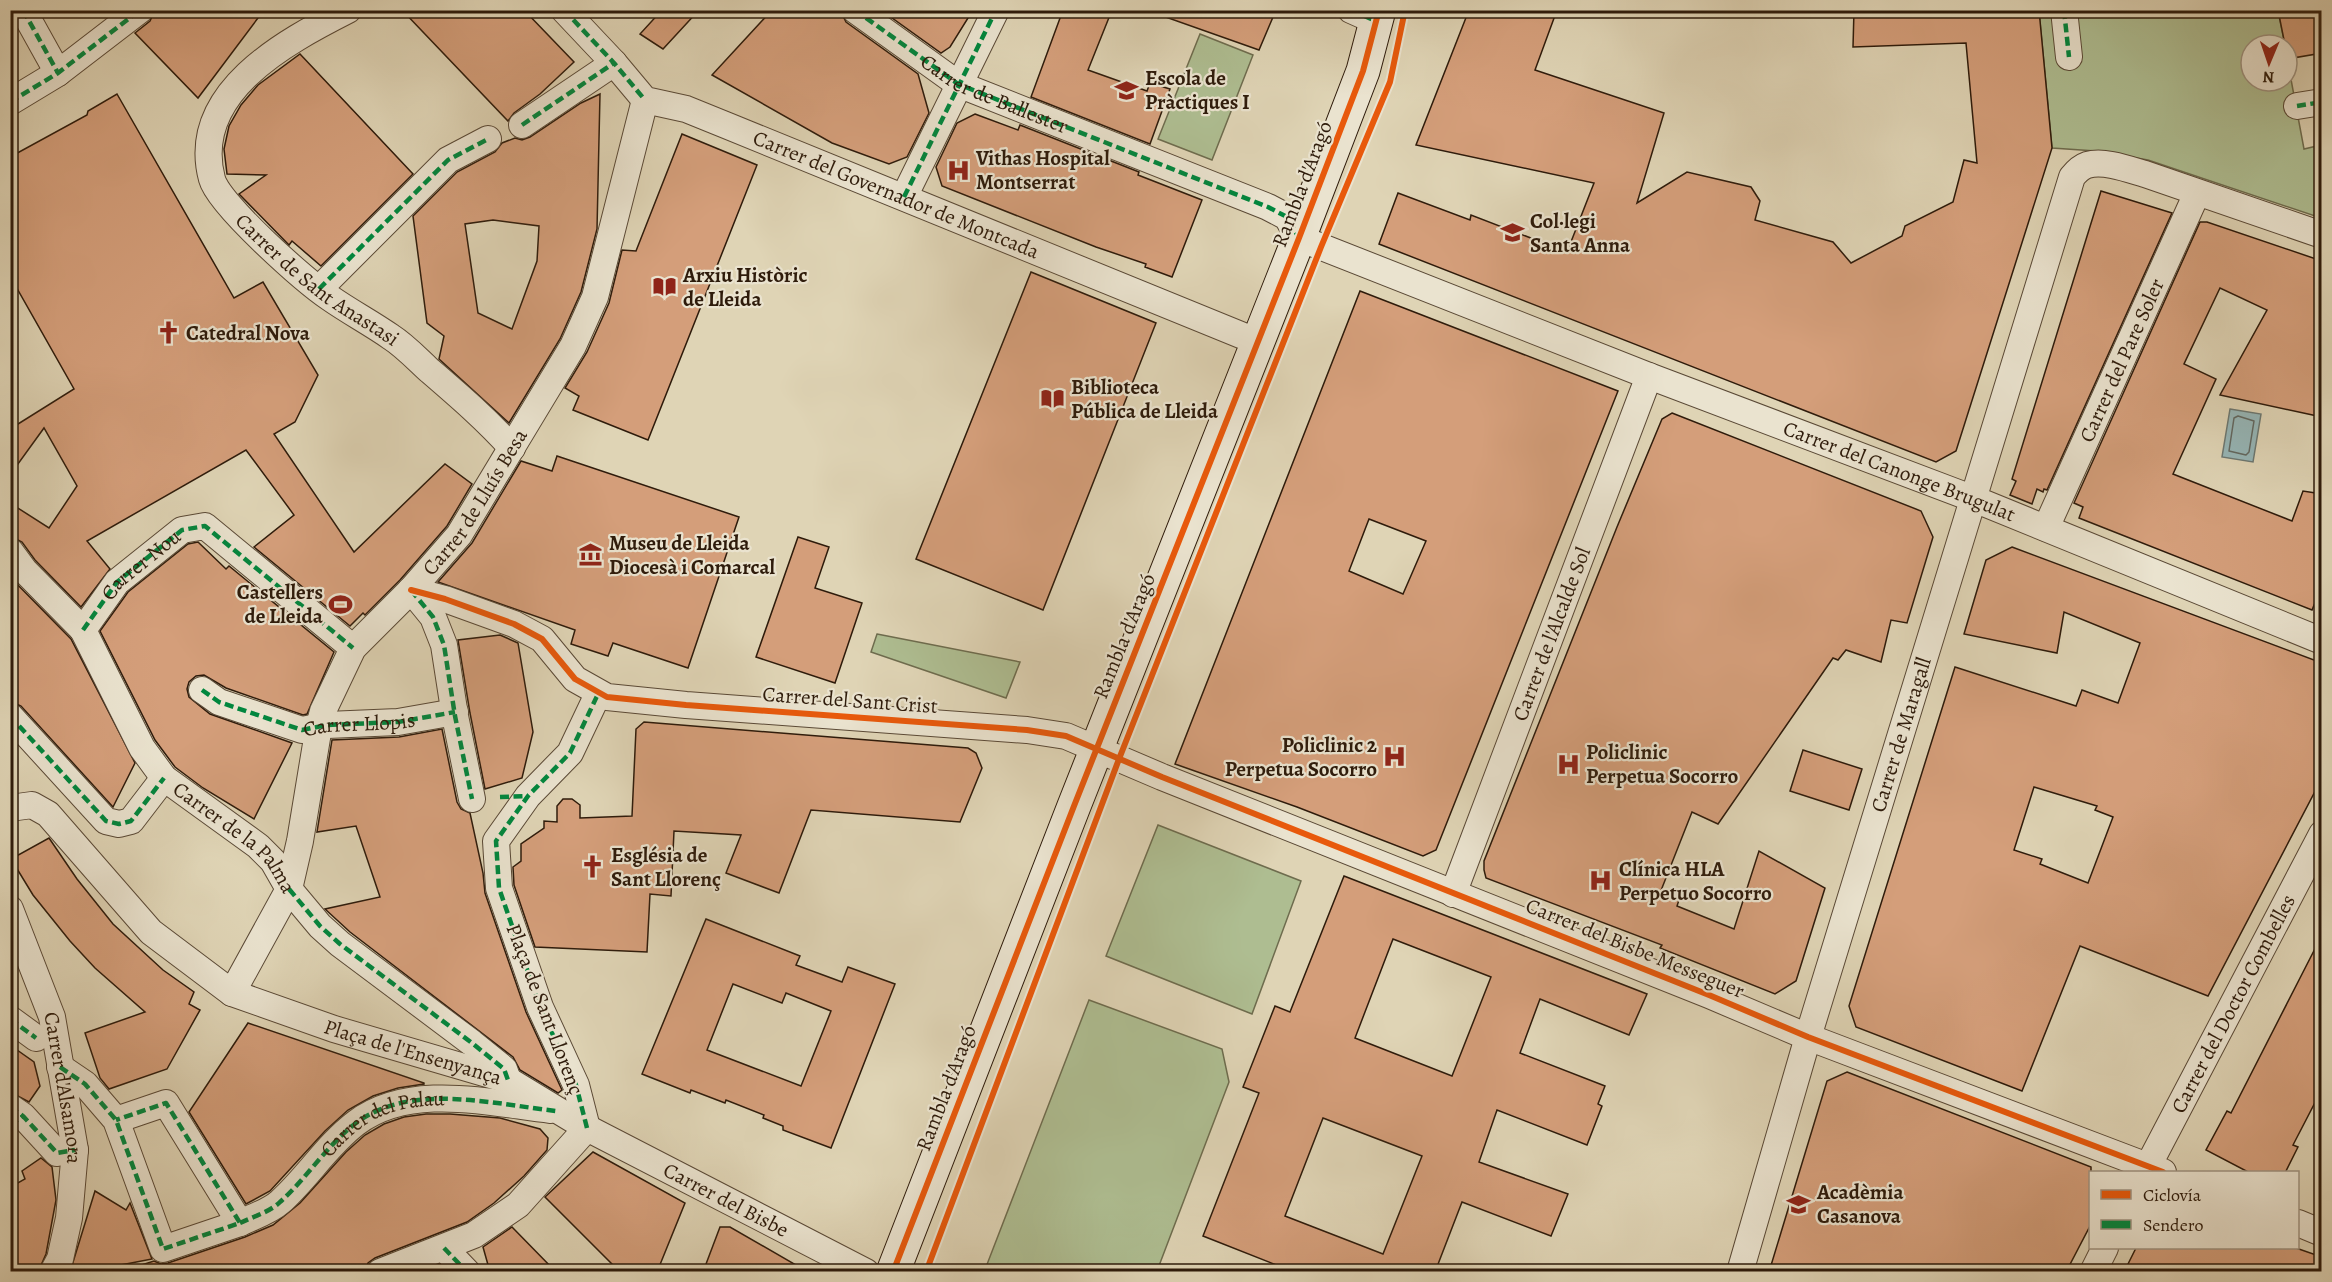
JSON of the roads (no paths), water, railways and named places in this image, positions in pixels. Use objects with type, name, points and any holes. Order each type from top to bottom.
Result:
[{"type":"main road","name":"Rambla d'Aragó","points":[[893,1272],[1363,71],[1369,14]]},
{"type":"street","points":[[23,10],[57,73]]},
{"type":"street","name":"Carrer de Sant Anastasi","points":[[348,10],[304,32],[275,50],[224,101],[210,128],[209,158],[212,180],[225,202],[273,249],[319,289],[393,338],[485,418],[512,448]]},
{"type":"street","points":[[564,10],[645,100]]},
{"type":"street","name":"Carrer de Ballester","points":[[855,10],[958,84],[1268,207],[1287,217],[1299,238]]},
{"type":"street","points":[[904,197],[996,10]]},
{"type":"street","points":[[2064,10],[2069,57]]},
{"type":"street","points":[[10,102],[57,73],[132,16]]},
{"type":"street","points":[[522,125],[614,63]]},
{"type":"street","name":"Carrer del Governador de Montcada","points":[[645,100],[686,110],[1258,342]]},
{"type":"street","name":"Carrer de Lluís Besa","points":[[232,993],[289,889],[300,842],[319,726],[323,711],[353,648],[411,590],[459,536],[573,346],[596,297],[645,100]]},
{"type":"street","points":[[319,289],[448,160],[488,139]]},
{"type":"street","name":"Carrer de Maragall","points":[[1740,1272],[1808,1037],[2072,177],[2080,168],[2088,165],[2117,167],[2145,174],[2197,193]]},
{"type":"street","points":[[2197,193],[2322,236]]},
{"type":"street","name":"Carrer del Pare Soler","points":[[2046,528],[2197,193]]},
{"type":"street","name":"Carrer del Canonge Brugulat","points":[[1299,238],[1649,376],[1974,499],[2322,641]]},
{"type":"street","name":"Carrer de l'Alcalde Sol","points":[[1453,894],[1649,376]]},
{"type":"street","name":"Carrer Nou","points":[[83,630],[117,582],[182,530],[205,526],[353,648]]},
{"type":"street","name":"Carrer de la Palma","points":[[10,551],[24,570],[83,630],[142,748],[164,778],[258,846],[273,861],[289,889],[320,926],[340,944],[504,1069],[508,1080]]},
{"type":"street","points":[[411,590],[445,598],[514,624],[542,639],[575,679],[598,694]]},
{"type":"street","points":[[411,590],[433,617],[444,645],[472,799]]},
{"type":"street","name":"Carrer Llopis","points":[[202,690],[219,702],[302,730],[310,730],[319,726],[398,722],[455,712]]},
{"type":"street","name":"Carrer del Sant Crist","points":[[598,694],[644,702],[1045,732],[1066,736],[1097,748]]},
{"type":"street","name":"Plaça de Sant Llorenç","points":[[587,1128],[576,1085],[540,1007],[499,888],[496,841],[528,796],[570,753],[598,694]]},
{"type":"street","points":[[10,716],[106,821],[119,824],[131,821],[141,804],[164,778]]},
{"type":"street","name":"Carrer del Bisbe Messeguer","points":[[1097,748],[1119,759],[1709,995],[1808,1037],[2152,1171]]},
{"type":"street","points":[[500,797],[528,796]]},
{"type":"street","name":"Plaça de l'Ensenyança","points":[[10,808],[32,805],[48,814],[151,933],[232,993],[334,1029],[508,1080],[587,1128]]},
{"type":"street","name":"Carrer del Doctor Combelles","points":[[2152,1171],[2315,864],[2322,834]]},
{"type":"street","name":"Carrer d'Alsamora","points":[[10,909],[52,1017],[75,1150],[69,1218],[60,1259],[54,1272]]},
{"type":"street","points":[[10,1019],[36,1038]]},
{"type":"street","points":[[60,1067],[85,1084],[116,1120],[166,1102],[240,1223]]},
{"type":"street","name":"Carrer del Palau","points":[[116,1120],[163,1249],[240,1223],[279,1204],[356,1123],[382,1108],[412,1099],[449,1099],[556,1111]]},
{"type":"street","points":[[15,1116],[57,1153],[75,1150]]},
{"type":"street","points":[[380,1272],[474,1235],[518,1204],[587,1128]]},
{"type":"street","name":"Carrer del Bisbe","points":[[587,1128],[866,1272]]},
{"type":"street","points":[[2299,1223],[2322,1233]]},
{"type":"street","points":[[444,1248],[467,1272]]},
{"type":"street","points":[[2092,1272],[2104,1249]]},
{"type":"water","points":[[2230,409],[2261,414],[2253,462],[2222,457]]},
{"type":"place","name":"Escola de Pràctiques I","points":[[1127,90]]},
{"type":"place","name":"Vithas Hospital Montserrat","points":[[958,170]]},
{"type":"place","name":"Col·legi Santa Anna","points":[[1512,233]]},
{"type":"place","name":"Arxiu Històric de Lleida","points":[[665,287]]},
{"type":"place","name":"Catedral Nova","points":[[168,333]]},
{"type":"place","name":"Biblioteca Pública de Lleida","points":[[1053,399]]},
{"type":"place","name":"Museu de Lleida Diocesà i Comarcal","points":[[591,555]]},
{"type":"place","name":"Castellers de Lleida","points":[[341,604]]},
{"type":"place","name":"Policlinic 2 Perpetua Socorro","points":[[1395,757]]},
{"type":"place","name":"Policlinic Perpetua Socorro","points":[[1568,764]]},
{"type":"place","name":"Església de Sant Llorenç","points":[[593,867]]},
{"type":"place","name":"Clínica HLA Perpetuo Socorro","points":[[1601,881]]},
{"type":"place","name":"Acadèmia Casanova","points":[[1799,1204]]}]
